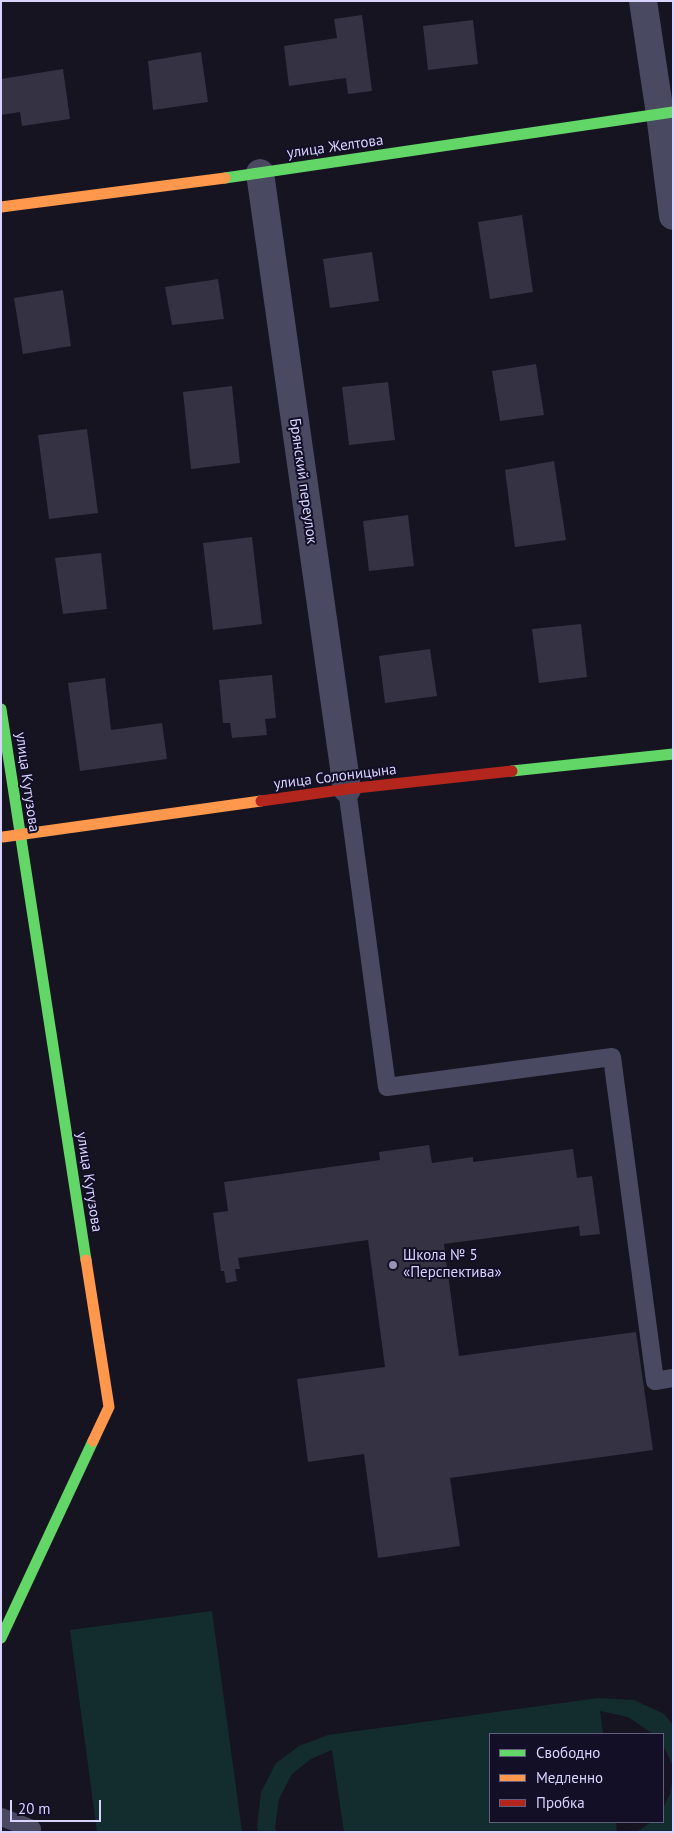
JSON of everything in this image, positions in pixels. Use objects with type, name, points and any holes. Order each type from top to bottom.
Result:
[{"type":"street","points":[[643,1],[666,113],[673,216]]},
{"type":"street","name":"улица Желтова","points":[[1,207],[260,173],[666,113]]},
{"type":"street","name":"Брянский переулок","points":[[260,173],[347,789]]},
{"type":"street","name":"улица Кутузова","points":[[1,709],[109,1407],[1,1638]]},
{"type":"street","name":"улица Солоницына","points":[[1,837],[347,789],[673,754]]},
{"type":"lane","points":[[347,789],[387,1087],[612,1057],[655,1381],[673,1378]]},
{"type":"lane","points":[[1,1818],[32,1829]]},
{"type":"green space","points":[[212,1611],[242,1832],[97,1832],[70,1630]]},
{"type":"green space","points":[[598,1698],[634,1700],[664,1714],[673,1725],[673,1766],[664,1747],[664,1733],[652,1733],[628,1717],[600,1711],[603,1733],[489,1733],[489,1823],[616,1823],[617,1832],[344,1832],[332,1750],[311,1759],[292,1774],[279,1799],[275,1828],[277,1832],[258,1832],[261,1792],[276,1763],[299,1746],[328,1735]]},
{"type":"green space","points":[[673,1775],[673,1832],[634,1832],[650,1823],[664,1823],[664,1806],[670,1794]]},
{"type":"building","points":[[362,15],[372,91],[348,94],[346,78],[289,86],[284,46],[337,38],[334,19]]},
{"type":"building","points":[[473,20],[478,64],[428,70],[423,26]]},
{"type":"building","points":[[201,52],[208,102],[153,110],[148,61]]},
{"type":"building","points":[[63,69],[70,119],[22,126],[20,112],[1,115],[1,79]]},
{"type":"building","points":[[522,215],[533,292],[490,299],[478,222]]},
{"type":"building","points":[[372,252],[379,301],[330,308],[323,259]]},
{"type":"building","points":[[218,279],[224,319],[172,325],[165,287]]},
{"type":"building","points":[[63,290],[71,346],[23,354],[14,298]]},
{"type":"building","points":[[536,364],[544,415],[500,421],[492,371]]},
{"type":"building","points":[[388,382],[395,440],[349,445],[342,387]]},
{"type":"building","points":[[232,386],[240,463],[191,469],[183,392]]},
{"type":"building","points":[[87,429],[98,513],[49,519],[38,435]]},
{"type":"building","points":[[554,461],[566,540],[515,547],[505,470]]},
{"type":"building","points":[[408,515],[414,566],[369,571],[363,521]]},
{"type":"building","points":[[252,537],[262,624],[213,630],[203,543]]},
{"type":"building","points":[[101,553],[107,609],[63,614],[55,558]]},
{"type":"building","points":[[581,624],[587,677],[539,683],[532,629]]},
{"type":"building","points":[[430,649],[437,696],[385,703],[379,656]]},
{"type":"building","points":[[272,675],[276,718],[265,719],[267,735],[232,738],[230,723],[223,723],[219,680]]},
{"type":"building","points":[[105,678],[111,730],[162,723],[167,759],[80,771],[68,683]]},
{"type":"building","points":[[429,1145],[432,1163],[473,1157],[473,1162],[573,1149],[577,1178],[592,1176],[600,1234],[580,1236],[579,1226],[444,1244],[459,1356],[636,1332],[653,1450],[450,1478],[460,1546],[378,1558],[364,1454],[308,1462],[297,1379],[385,1367],[368,1240],[238,1258],[240,1269],[235,1269],[237,1281],[226,1283],[224,1271],[221,1271],[213,1213],[228,1211],[224,1182],[380,1160],[379,1152]]},
{"type":"traffic: fast","points":[[225,178],[673,112]]},
{"type":"traffic: fast","points":[[1,709],[86,1260]]},
{"type":"traffic: fast","points":[[512,771],[673,754]]},
{"type":"traffic: fast","points":[[1,1638],[93,1441]]},
{"type":"traffic: slow","points":[[1,207],[225,178]]},
{"type":"traffic: slow","points":[[3,837],[261,801]]},
{"type":"traffic: slow","points":[[86,1260],[109,1407],[93,1441]]},
{"type":"traffic: jam","points":[[261,801],[347,789],[512,771]]},
{"type":"place","name":"Школа № 5 «Перспектива»","points":[[393,1265]]}]
